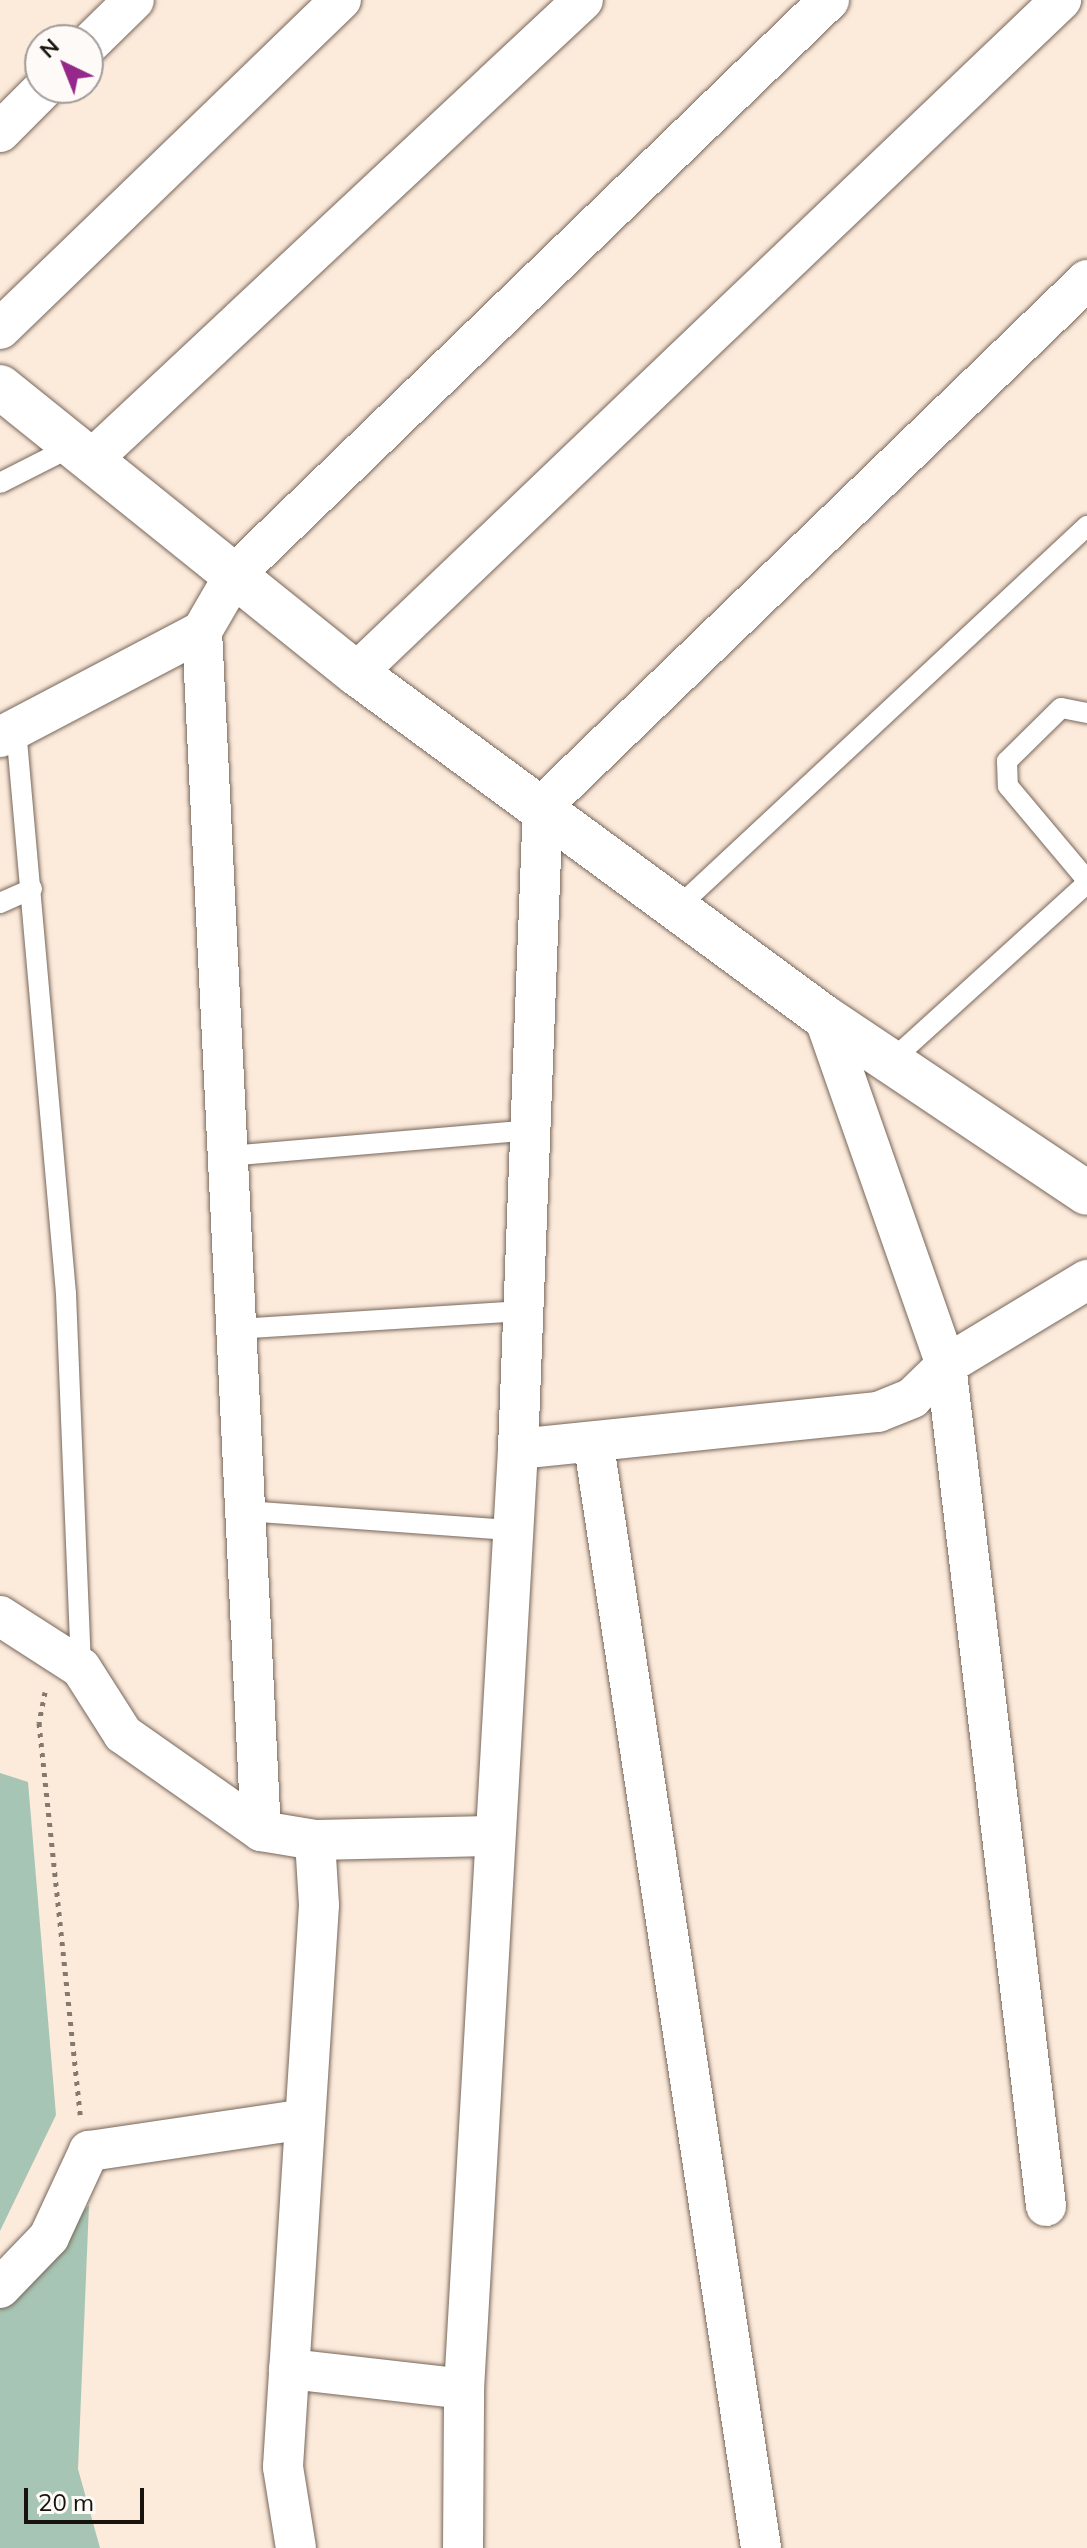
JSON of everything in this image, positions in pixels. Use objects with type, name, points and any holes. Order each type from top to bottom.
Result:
[{"type":"street","points":[[104,29],[134,0]]},
{"type":"street","points":[[0,329],[341,0]]},
{"type":"street","points":[[84,452],[583,0]]},
{"type":"street","points":[[8,733],[202,631],[235,574],[829,0]]},
{"type":"street","points":[[356,673],[1061,0]]},
{"type":"street","points":[[0,132],[28,104]]},
{"type":"street","points":[[463,2548],[464,2389],[491,1836],[518,1449],[543,805],[1087,280]]},
{"type":"street","points":[[0,387],[356,673],[543,805],[676,909],[824,1017],[1087,1193]]},
{"type":"street","points":[[202,631],[261,1831]]},
{"type":"street","points":[[824,1017],[946,1365],[1046,2206]]},
{"type":"street","points":[[518,1449],[594,1446],[878,1412],[912,1398],[946,1365],[1087,1280]]},
{"type":"street","points":[[594,1446],[761,2548]]},
{"type":"street","points":[[0,1616],[68,1657],[123,1734],[261,1831],[315,1840],[491,1836]]},
{"type":"street","points":[[296,2548],[283,2467],[319,1905],[315,1840]]},
{"type":"street","points":[[0,2288],[49,2237],[89,2151],[305,2119]]},
{"type":"street","points":[[289,2369],[464,2389]]},
{"type":"lane","points":[[0,483],[84,452]]},
{"type":"lane","points":[[676,909],[1087,526]]},
{"type":"lane","points":[[891,1061],[1087,882],[1008,786],[1007,761],[1061,708],[1087,713]]},
{"type":"lane","points":[[8,733],[32,889],[66,1294],[68,1657]]},
{"type":"lane","points":[[0,903],[32,889]]},
{"type":"lane","points":[[228,1156],[531,1130]]},
{"type":"lane","points":[[236,1329],[524,1311]]},
{"type":"lane","points":[[245,1511],[513,1530]]},
{"type":"path","points":[[68,1657],[39,1723],[74,2093],[89,2151]]},
{"type":"green space","points":[[0,1773],[28,1782],[56,2115],[0,2231]]},
{"type":"green space","points":[[89,2205],[78,2469],[100,2548],[0,2548],[0,2295]]}]
